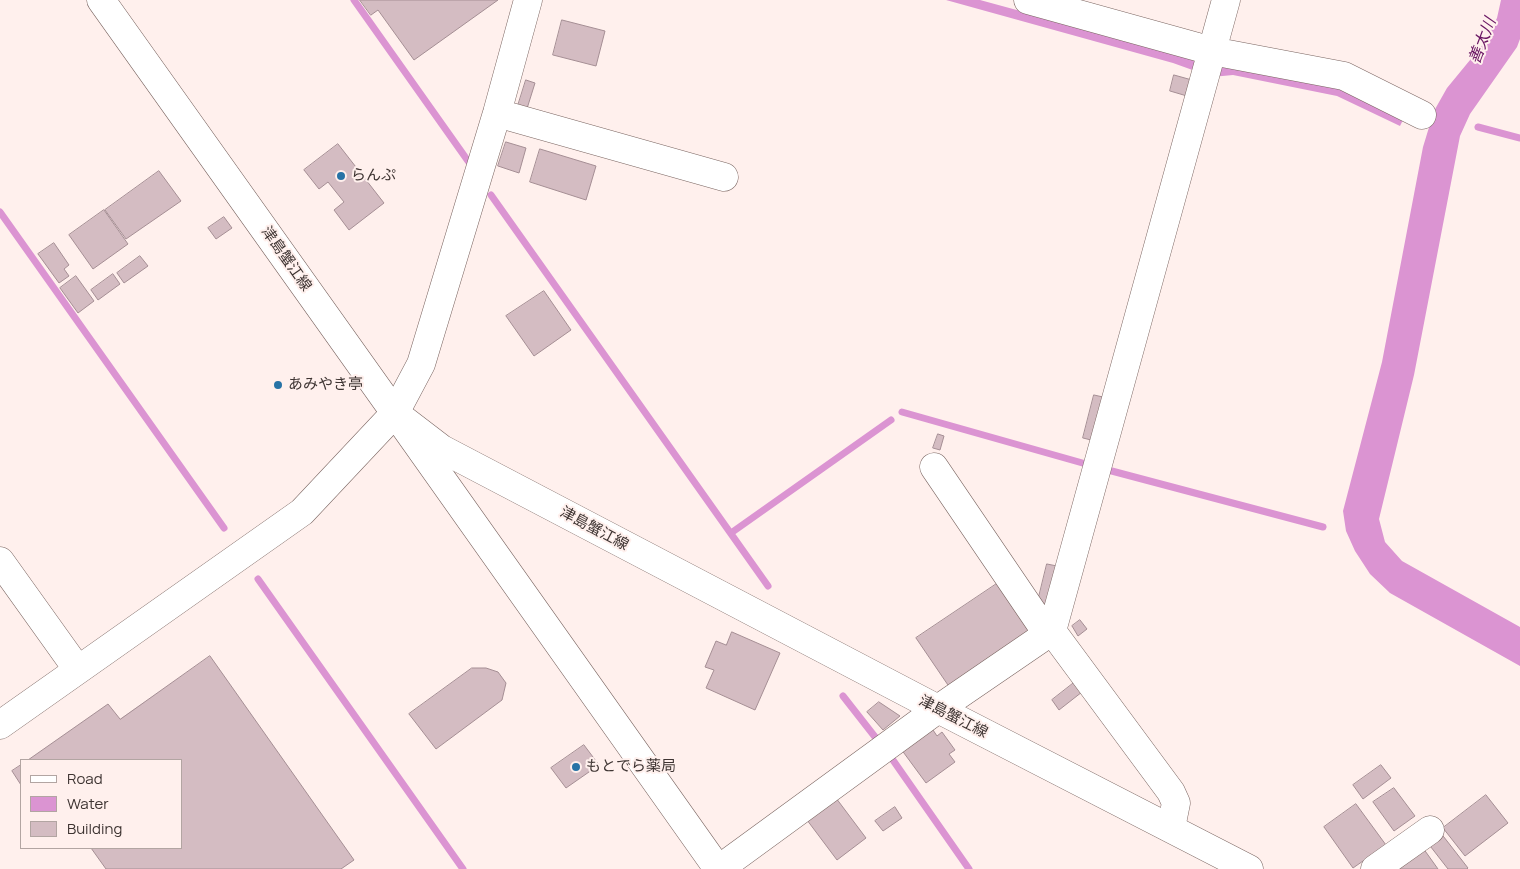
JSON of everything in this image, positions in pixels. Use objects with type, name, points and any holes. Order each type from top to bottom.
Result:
[{"type":"street","name":"津島蟹江線","points":[[101,0],[395,413],[442,449],[938,709],[1171,828],[1234,865]]},
{"type":"street","points":[[0,725],[302,512],[395,413],[421,364],[497,113],[528,0]]},
{"type":"street","points":[[1028,0],[1212,54],[1344,76],[1422,114]]},
{"type":"street","points":[[395,413],[718,869],[938,709],[1052,631],[1226,0]]},
{"type":"street","points":[[497,113],[724,177]]},
{"type":"street","points":[[934,467],[1044,629],[1052,631],[1171,792],[1176,803],[1171,828]]},
{"type":"street","points":[[0,561],[78,670]]},
{"type":"street","points":[[1375,869],[1430,830]]},
{"type":"water","points":[[946,0],[980,0],[1200,60],[1340,87],[1404,118],[1400,126],[1337,96],[1233,75],[1212,77],[1173,63]]},
{"type":"water","points":[[1501,0],[1520,0],[1520,39],[1517,47],[1470,114],[1460,136],[1414,375],[1379,519],[1385,542],[1402,561],[1520,627],[1520,666],[1390,593],[1370,574],[1355,551],[1346,531],[1343,511],[1382,362],[1423,147],[1434,111],[1447,88],[1484,43],[1497,18]]},
{"type":"building","points":[[360,0],[498,0],[414,60],[378,10],[371,15]]},
{"type":"building","points":[[562,20],[605,31],[596,66],[553,55]]},
{"type":"building","points":[[1174,75],[1192,80],[1187,96],[1170,91]]},
{"type":"building","points":[[526,80],[535,83],[525,115],[516,112]]},
{"type":"building","points":[[506,142],[526,148],[519,173],[498,166]]},
{"type":"building","points":[[338,144],[384,203],[349,230],[334,210],[344,202],[328,182],[319,189],[304,170]]},
{"type":"building","points":[[540,149],[596,166],[586,200],[530,182]]},
{"type":"building","points":[[159,171],[181,201],[126,239],[105,210]]},
{"type":"building","points":[[104,210],[128,244],[93,269],[69,235]]},
{"type":"building","points":[[224,217],[232,228],[216,239],[208,228]]},
{"type":"building","points":[[54,243],[69,265],[64,269],[69,276],[59,283],[38,254]]},
{"type":"building","points":[[140,256],[148,266],[124,283],[117,273]]},
{"type":"building","points":[[113,274],[120,284],[98,300],[91,290]]},
{"type":"building","points":[[76,276],[94,301],[78,313],[60,288]]},
{"type":"building","points":[[544,291],[571,330],[534,356],[506,316]]},
{"type":"building","points":[[1094,395],[1103,397],[1091,440],[1083,438]]},
{"type":"building","points":[[938,434],[944,436],[940,450],[933,448]]},
{"type":"building","points":[[1047,564],[1057,566],[1047,607],[1037,605]]},
{"type":"building","points":[[998,583],[1031,632],[950,688],[916,638]]},
{"type":"building","points":[[1080,620],[1087,629],[1078,636],[1072,626]]},
{"type":"building","points":[[732,632],[780,653],[755,710],[706,688],[714,670],[705,667],[716,641],[726,645]]},
{"type":"building","points":[[210,656],[354,860],[341,869],[106,869],[92,849],[182,849],[182,759],[29,759],[108,704],[120,719]]},
{"type":"building","points":[[472,668],[486,668],[498,672],[506,683],[502,700],[436,749],[409,714]]},
{"type":"building","points":[[1075,682],[1082,692],[1059,710],[1052,700]]},
{"type":"building","points":[[879,702],[900,716],[883,730],[867,712]]},
{"type":"building","points":[[931,727],[937,736],[942,732],[955,750],[949,754],[955,762],[926,783],[901,749]]},
{"type":"building","points":[[584,745],[599,765],[566,788],[551,768]]},
{"type":"building","points":[[1381,765],[1391,778],[1363,799],[1353,785]]},
{"type":"building","points":[[20,766],[20,783],[12,771]]},
{"type":"building","points":[[1394,788],[1415,816],[1394,831],[1373,802]]},
{"type":"building","points":[[833,794],[866,838],[837,860],[804,816]]},
{"type":"building","points":[[1486,795],[1508,823],[1465,856],[1443,828]]},
{"type":"building","points":[[1356,804],[1386,845],[1353,868],[1324,827]]},
{"type":"building","points":[[895,807],[902,818],[883,831],[875,821]]},
{"type":"building","points":[[1440,832],[1467,869],[1448,869],[1427,842]]},
{"type":"building","points":[[1423,848],[1438,869],[1394,869]]},
{"type":"waterway","points":[[354,0],[468,161]]},
{"type":"waterway","points":[[1478,127],[1520,138]]},
{"type":"waterway","points":[[491,195],[768,586]]},
{"type":"waterway","points":[[0,212],[224,528]]},
{"type":"waterway","points":[[902,412],[1086,464]]},
{"type":"waterway","points":[[731,533],[891,420]]},
{"type":"waterway","points":[[1108,470],[1323,527]]},
{"type":"waterway","points":[[258,579],[463,869]]},
{"type":"waterway","points":[[843,696],[879,742]]},
{"type":"waterway","points":[[888,753],[969,869]]},
{"type":"place","name":"らんぷ","points":[[341,176]]},
{"type":"place","name":"あみやき亭","points":[[278,385]]},
{"type":"place","name":"もとでら薬局","points":[[576,767]]},
{"type":"water label","name":"善太川","points":[[1483,41]]}]
